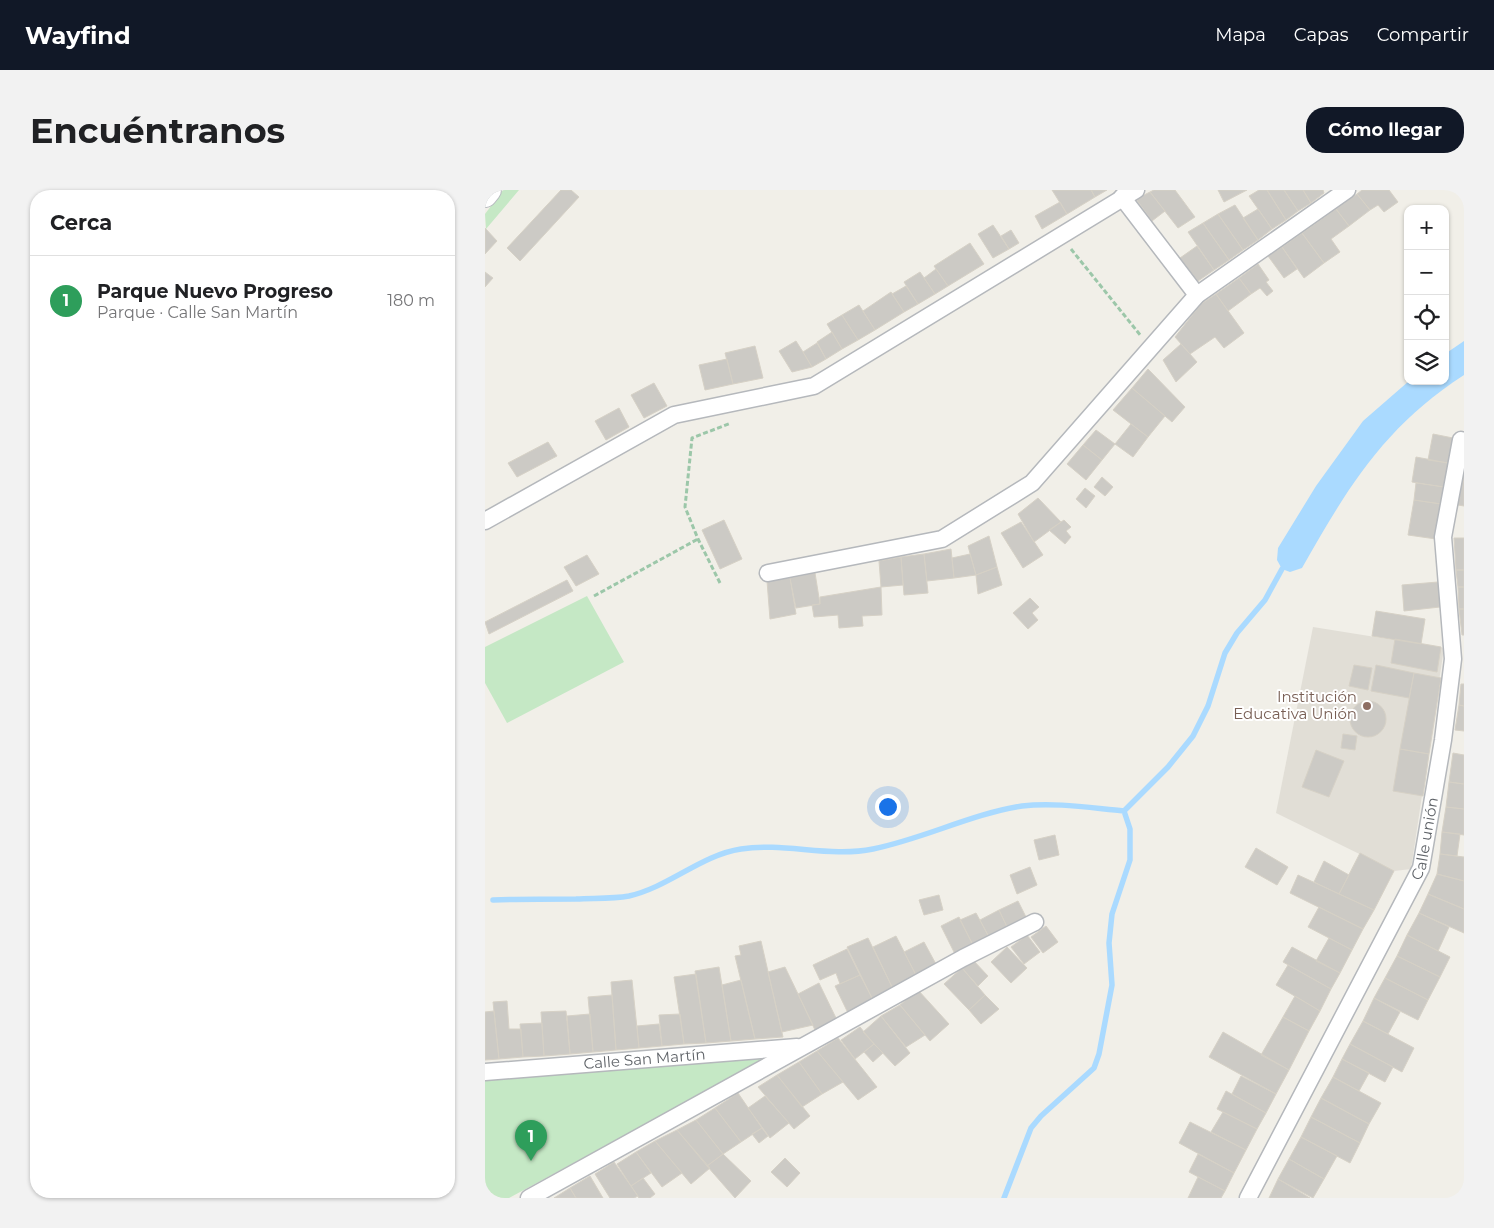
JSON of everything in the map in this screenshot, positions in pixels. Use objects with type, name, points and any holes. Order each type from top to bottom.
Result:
[{"type":"street","points":[[485,195],[489,190]]},
{"type":"street","points":[[768,573],[942,539],[1032,483],[1197,295],[1347,190]]},
{"type":"street","points":[[485,521],[674,415],[814,386],[1129,194],[1197,295]]},
{"type":"street","name":"Calle unión","points":[[1248,1198],[1421,868],[1443,740],[1453,659],[1443,537],[1461,440]]},
{"type":"street","points":[[529,1198],[963,958],[1035,922]]},
{"type":"street","name":"Calle San Martín","points":[[485,1072],[803,1046]]},
{"type":"path","points":[[1060,235],[1151,348]]},
{"type":"path","points":[[720,583],[698,539],[685,507],[692,438],[739,420]]},
{"type":"path","points":[[594,596],[698,539]]},
{"type":"shaded area","name":"Institución Educativa Unión","points":[[1313,627],[1444,648],[1411,869],[1394,871],[1276,813]]},
{"type":"green space","points":[[503,190],[519,190],[486,229],[485,214]]},
{"type":"green space","points":[[587,596],[624,662],[507,723],[485,683],[485,647]]},
{"type":"green space","points":[[773,1055],[509,1198],[485,1198],[485,1079]]},
{"type":"water","points":[[1464,341],[1464,375],[1411,416],[1370,461],[1335,511],[1302,568],[1290,572],[1282,569],[1277,560],[1278,548],[1316,486],[1363,421],[1404,385],[1449,385],[1449,351]]},
{"type":"building","points":[[561,190],[571,190],[579,197],[520,261],[507,248]]},
{"type":"building","points":[[1052,190],[1091,190],[1095,197],[1067,214]]},
{"type":"building","points":[[1091,190],[1107,190],[1095,197]]},
{"type":"building","points":[[1154,190],[1175,190],[1195,217],[1178,228],[1150,192]]},
{"type":"building","points":[[1218,190],[1247,190],[1224,202]]},
{"type":"building","points":[[1259,190],[1267,190],[1286,220],[1272,229],[1249,196]]},
{"type":"building","points":[[1267,190],[1284,190],[1298,211],[1286,220]]},
{"type":"building","points":[[1284,190],[1303,190],[1311,203],[1298,211]]},
{"type":"building","points":[[1303,190],[1323,190],[1324,193],[1311,203]]},
{"type":"building","points":[[1362,190],[1389,190],[1398,202],[1384,212],[1378,205],[1370,210],[1357,194]]},
{"type":"building","points":[[1150,192],[1165,211],[1152,221],[1136,199]]},
{"type":"building","points":[[1357,194],[1370,210],[1349,226],[1336,209]]},
{"type":"building","points":[[1060,202],[1067,214],[1042,229],[1035,216]]},
{"type":"building","points":[[1235,205],[1258,240],[1243,250],[1218,214]]},
{"type":"building","points":[[1258,209],[1272,229],[1258,240],[1243,218]]},
{"type":"building","points":[[1336,209],[1349,226],[1331,239],[1340,252],[1324,263],[1302,233]]},
{"type":"building","points":[[1218,214],[1243,250],[1229,260],[1203,223]]},
{"type":"building","points":[[1203,223],[1229,260],[1214,270],[1188,232]]},
{"type":"building","points":[[993,225],[1009,249],[993,258],[978,234]]},
{"type":"building","points":[[485,228],[497,241],[485,254]]},
{"type":"building","points":[[1011,230],[1019,243],[1009,249],[1001,236]]},
{"type":"building","points":[[1302,233],[1324,263],[1304,278],[1282,247]]},
{"type":"building","points":[[970,243],[984,264],[948,286],[934,266]]},
{"type":"building","points":[[1197,246],[1214,270],[1198,281],[1180,258]]},
{"type":"building","points":[[1282,247],[1297,269],[1284,278],[1268,256]]},
{"type":"building","points":[[1258,264],[1269,280],[1266,282],[1273,291],[1267,296],[1260,288],[1251,294],[1239,278]]},
{"type":"building","points":[[936,269],[948,286],[935,294],[924,278]]},
{"type":"building","points":[[485,272],[493,278],[485,287]]},
{"type":"building","points":[[920,272],[935,294],[918,304],[904,282]]},
{"type":"building","points":[[1239,278],[1251,294],[1228,311],[1216,294]]},
{"type":"building","points":[[906,286],[918,304],[904,312],[892,294]]},
{"type":"building","points":[[891,292],[904,312],[875,330],[863,311]]},
{"type":"building","points":[[1216,294],[1244,333],[1224,348],[1215,337],[1190,354],[1175,337],[1201,304]]},
{"type":"building","points":[[859,305],[875,330],[858,340],[842,315]]},
{"type":"building","points":[[842,315],[858,340],[842,349],[827,324]]},
{"type":"building","points":[[832,332],[842,349],[826,359],[817,342]]},
{"type":"building","points":[[796,341],[812,367],[792,372],[779,351]]},
{"type":"building","points":[[817,343],[826,359],[812,367],[803,352]]},
{"type":"building","points":[[1181,344],[1197,362],[1176,382],[1163,360]]},
{"type":"building","points":[[755,346],[763,378],[733,384],[725,353]]},
{"type":"building","points":[[727,359],[733,384],[705,390],[699,365]]},
{"type":"building","points":[[1148,369],[1185,407],[1172,422],[1132,388]]},
{"type":"building","points":[[654,383],[667,406],[644,418],[631,395]]},
{"type":"building","points":[[1132,388],[1165,416],[1148,437],[1113,410]]},
{"type":"building","points":[[619,408],[629,427],[606,440],[595,421]]},
{"type":"building","points":[[1131,424],[1148,437],[1133,457],[1115,444]]},
{"type":"building","points":[[1096,430],[1115,444],[1102,460],[1083,445]]},
{"type":"building","points":[[1433,434],[1453,438],[1448,463],[1428,460]]},
{"type":"building","points":[[548,442],[557,456],[517,477],[508,463]]},
{"type":"building","points":[[1083,445],[1102,460],[1086,480],[1067,464]]},
{"type":"building","points":[[1416,457],[1448,463],[1444,487],[1412,482]]},
{"type":"building","points":[[1464,466],[1464,506],[1458,505]]},
{"type":"building","points":[[1102,477],[1113,487],[1105,496],[1094,487]]},
{"type":"building","points":[[1416,483],[1444,487],[1441,504],[1414,500]]},
{"type":"building","points":[[1085,488],[1095,496],[1086,508],[1076,499]]},
{"type":"building","points":[[1038,498],[1061,522],[1034,542],[1018,514]]},
{"type":"building","points":[[1414,500],[1441,504],[1436,539],[1408,535]]},
{"type":"building","points":[[724,520],[742,559],[720,569],[702,530]]},
{"type":"building","points":[[1064,520],[1071,527],[1066,531],[1071,537],[1065,544],[1049,530]]},
{"type":"building","points":[[1021,522],[1043,555],[1023,568],[1001,533]]},
{"type":"building","points":[[989,536],[997,567],[976,575],[968,546]]},
{"type":"building","points":[[1454,538],[1464,538],[1464,570],[1456,570]]},
{"type":"building","points":[[951,549],[954,578],[927,581],[924,554]]},
{"type":"building","points":[[924,554],[928,593],[904,595],[901,557]]},
{"type":"building","points":[[970,554],[976,575],[954,578],[952,558]]},
{"type":"building","points":[[587,555],[599,574],[576,586],[564,567]]},
{"type":"building","points":[[901,557],[903,585],[881,587],[879,561]]},
{"type":"building","points":[[997,567],[1002,585],[978,594],[976,575]]},
{"type":"building","points":[[1456,570],[1464,570],[1464,587],[1458,587]]},
{"type":"building","points":[[815,573],[820,604],[796,608],[790,578]]},
{"type":"building","points":[[790,578],[796,614],[770,619],[767,581]]},
{"type":"building","points":[[567,580],[573,591],[489,634],[485,622]]},
{"type":"building","points":[[1438,582],[1440,607],[1404,611],[1402,585]]},
{"type":"building","points":[[881,587],[882,615],[862,616],[863,626],[839,628],[838,615],[814,617],[812,605],[820,604],[820,597]]},
{"type":"building","points":[[1458,587],[1464,587],[1464,609],[1459,609]]},
{"type":"building","points":[[1030,598],[1039,607],[1032,613],[1038,620],[1028,629],[1013,613]]},
{"type":"building","points":[[1459,609],[1464,609],[1464,635],[1462,635]]},
{"type":"building","points":[[1376,611],[1425,619],[1421,644],[1372,636]]},
{"type":"building","points":[[1395,639],[1441,647],[1437,672],[1391,663]]},
{"type":"building","points":[[1354,665],[1372,668],[1368,690],[1349,686]]},
{"type":"building","points":[[1376,665],[1414,673],[1409,698],[1371,691]]},
{"type":"building","points":[[1414,673],[1441,678],[1429,754],[1400,749]]},
{"type":"building","points":[[1461,684],[1464,684],[1464,706],[1459,705]]},
{"type":"building","points":[[1368,701],[1375,702],[1381,706],[1385,712],[1385,726],[1381,732],[1375,736],[1368,737],[1361,736],[1355,732],[1351,726],[1350,719],[1351,712],[1355,706],[1361,702]]},
{"type":"building","points":[[1459,705],[1464,706],[1464,731],[1455,730]]},
{"type":"building","points":[[1343,734],[1357,736],[1355,750],[1341,748]]},
{"type":"building","points":[[1400,749],[1429,754],[1423,796],[1393,791]]},
{"type":"building","points":[[1316,750],[1344,761],[1329,797],[1302,787]]},
{"type":"building","points":[[1453,753],[1464,755],[1464,784],[1449,782]]},
{"type":"building","points":[[1449,782],[1464,784],[1464,809],[1446,807]]},
{"type":"building","points":[[1446,807],[1464,809],[1464,835],[1442,832]]},
{"type":"building","points":[[1442,832],[1460,834],[1457,856],[1440,854]]},
{"type":"building","points":[[1055,835],[1059,855],[1039,860],[1034,840]]},
{"type":"building","points":[[1256,848],[1288,867],[1277,885],[1245,867]]},
{"type":"building","points":[[1360,853],[1394,871],[1374,910],[1339,894]]},
{"type":"building","points":[[1440,854],[1464,857],[1464,881],[1437,874]]},
{"type":"building","points":[[1324,861],[1349,875],[1339,894],[1314,882]]},
{"type":"building","points":[[1030,867],[1037,885],[1017,894],[1010,875]]},
{"type":"building","points":[[1437,874],[1464,881],[1464,909],[1428,894]]},
{"type":"building","points":[[1298,875],[1374,910],[1363,929],[1290,893]]},
{"type":"building","points":[[1428,894],[1464,909],[1464,933],[1419,913]]},
{"type":"building","points":[[939,895],[943,910],[924,915],[919,900]]},
{"type":"building","points":[[1018,901],[1027,919],[1008,929],[999,910]]},
{"type":"building","points":[[1319,907],[1363,929],[1352,950],[1308,927]]},
{"type":"building","points":[[999,910],[1008,929],[990,939],[980,920]]},
{"type":"building","points":[[976,913],[990,939],[974,947],[960,920]]},
{"type":"building","points":[[1419,913],[1449,927],[1438,951],[1407,935]]},
{"type":"building","points":[[959,917],[974,947],[956,956],[941,926]]},
{"type":"building","points":[[1046,926],[1058,942],[1043,953],[1031,937]]},
{"type":"building","points":[[1027,935],[1040,952],[1024,964],[1011,947]]},
{"type":"building","points":[[1407,935],[1450,957],[1440,977],[1397,956]]},
{"type":"building","points":[[896,936],[917,977],[893,989],[873,947]]},
{"type":"building","points":[[868,938],[893,989],[873,1000],[847,947]]},
{"type":"building","points":[[1329,938],[1352,950],[1340,973],[1316,961]]},
{"type":"building","points":[[761,941],[783,1037],[755,1039],[735,956],[741,955],[739,946]]},
{"type":"building","points":[[924,942],[937,966],[917,977],[904,952]]},
{"type":"building","points":[[1007,947],[1027,968],[1011,983],[991,962]]},
{"type":"building","points":[[1292,947],[1340,973],[1331,989],[1283,962]]},
{"type":"building","points":[[847,949],[860,975],[840,984],[836,973],[820,980],[813,965]]},
{"type":"building","points":[[1397,956],[1440,977],[1428,1000],[1385,978]]},
{"type":"building","points":[[972,959],[988,976],[978,986],[962,968]]},
{"type":"building","points":[[1288,965],[1331,989],[1320,1011],[1276,985]]},
{"type":"building","points":[[719,967],[731,1041],[706,1043],[695,971]]},
{"type":"building","points":[[785,967],[813,1025],[782,1032],[768,972]]},
{"type":"building","points":[[962,968],[985,995],[969,1010],[944,984]]},
{"type":"building","points":[[696,974],[706,1043],[684,1044],[674,977]]},
{"type":"building","points":[[860,975],[873,1000],[848,1013],[835,986]]},
{"type":"building","points":[[1385,978],[1428,1000],[1418,1020],[1374,998]]},
{"type":"building","points":[[632,980],[639,1048],[616,1050],[611,982]]},
{"type":"building","points":[[741,980],[755,1039],[731,1041],[722,985]]},
{"type":"building","points":[[819,983],[836,1018],[815,1030],[798,994]]},
{"type":"building","points":[[918,990],[949,1024],[930,1041],[900,1005]]},
{"type":"building","points":[[612,995],[616,1050],[593,1052],[588,997]]},
{"type":"building","points":[[985,995],[999,1009],[981,1024],[969,1010]]},
{"type":"building","points":[[1295,996],[1320,1011],[1309,1031],[1283,1017]]},
{"type":"building","points":[[1374,998],[1400,1012],[1388,1034],[1363,1021]]},
{"type":"building","points":[[507,1001],[509,1029],[521,1029],[523,1057],[499,1059],[493,1002]]},
{"type":"building","points":[[900,1005],[925,1035],[906,1047],[881,1016]]},
{"type":"building","points":[[494,1011],[499,1059],[485,1060],[485,1012]]},
{"type":"building","points":[[566,1011],[570,1054],[544,1056],[541,1012]]},
{"type":"building","points":[[590,1014],[593,1052],[570,1054],[567,1016]]},
{"type":"building","points":[[680,1014],[684,1044],[662,1046],[659,1015]]},
{"type":"building","points":[[881,1016],[910,1053],[895,1066],[863,1032]]},
{"type":"building","points":[[1283,1017],[1309,1031],[1289,1070],[1261,1055]]},
{"type":"building","points":[[1363,1021],[1414,1048],[1402,1072],[1350,1044]]},
{"type":"building","points":[[542,1023],[544,1056],[523,1057],[520,1024]]},
{"type":"building","points":[[659,1024],[662,1046],[639,1048],[637,1026]]},
{"type":"building","points":[[860,1027],[874,1044],[855,1059],[841,1040]]},
{"type":"building","points":[[1223,1032],[1289,1070],[1276,1094],[1209,1057]]},
{"type":"building","points":[[838,1038],[877,1087],[858,1100],[817,1051]]},
{"type":"building","points":[[874,1044],[883,1053],[873,1062],[864,1052]]},
{"type":"building","points":[[1350,1044],[1393,1067],[1385,1082],[1342,1059]]},
{"type":"building","points":[[817,1051],[843,1082],[822,1094],[799,1062]]},
{"type":"building","points":[[1342,1059],[1369,1073],[1359,1091],[1333,1077]]},
{"type":"building","points":[[799,1062],[822,1094],[802,1107],[777,1075]]},
{"type":"building","points":[[777,1075],[810,1116],[794,1129],[758,1087]]},
{"type":"building","points":[[1241,1076],[1276,1094],[1266,1113],[1232,1094]]},
{"type":"building","points":[[1333,1077],[1381,1103],[1369,1124],[1321,1098]]},
{"type":"building","points":[[1226,1091],[1266,1113],[1257,1129],[1217,1109]]},
{"type":"building","points":[[738,1093],[762,1128],[741,1142],[715,1108]]},
{"type":"building","points":[[765,1096],[789,1123],[770,1138],[748,1108]]},
{"type":"building","points":[[1321,1098],[1369,1124],[1360,1143],[1311,1117]]},
{"type":"building","points":[[715,1108],[741,1142],[723,1154],[696,1120]]},
{"type":"building","points":[[1223,1112],[1257,1129],[1246,1150],[1211,1132]]},
{"type":"building","points":[[1311,1117],[1360,1143],[1350,1163],[1301,1137]]},
{"type":"building","points":[[696,1120],[723,1154],[707,1166],[677,1130]]},
{"type":"building","points":[[1190,1122],[1246,1150],[1234,1173],[1179,1143]]},
{"type":"building","points":[[762,1128],[768,1136],[759,1143],[752,1134]]},
{"type":"building","points":[[677,1130],[710,1168],[691,1184],[655,1141]]},
{"type":"building","points":[[1301,1137],[1337,1156],[1324,1179],[1289,1159]]},
{"type":"building","points":[[655,1141],[682,1173],[662,1187],[636,1152]]},
{"type":"building","points":[[636,1152],[651,1173],[631,1186],[617,1164]]},
{"type":"building","points":[[723,1154],[751,1181],[735,1198],[707,1166]]},
{"type":"building","points":[[1198,1154],[1234,1173],[1225,1191],[1189,1172]]},
{"type":"building","points":[[785,1158],[800,1173],[787,1187],[771,1172]]},
{"type":"building","points":[[1289,1159],[1324,1179],[1313,1198],[1278,1179]]},
{"type":"building","points":[[614,1162],[638,1196],[634,1198],[610,1198],[595,1174]]},
{"type":"building","points":[[590,1176],[603,1198],[576,1198],[570,1188]]},
{"type":"building","points":[[1198,1177],[1225,1191],[1221,1198],[1188,1198]]},
{"type":"building","points":[[643,1178],[655,1194],[650,1198],[639,1198],[631,1186]]},
{"type":"building","points":[[1278,1179],[1310,1198],[1269,1198]]},
{"type":"building","points":[[570,1188],[576,1198],[554,1198]]},
{"type":"waterway","points":[[493,900],[616,898],[629,896],[658,886],[726,852],[757,847],[840,852],[873,849],[892,845],[984,815],[1022,806],[1060,805],[1124,811],[1168,767],[1193,736],[1208,706],[1225,653],[1237,633],[1265,600],[1282,569]]},
{"type":"waterway","points":[[1004,1198],[1031,1128],[1041,1116],[1094,1068],[1099,1054],[1112,985],[1109,943],[1112,914],[1130,860],[1130,829],[1124,811]]},
{"type":"place","name":"Institución Educativa Unión","points":[[1367,706]]},
{"type":"place","name":"Parque Nuevo Progreso","points":[[531,1161]]}]
